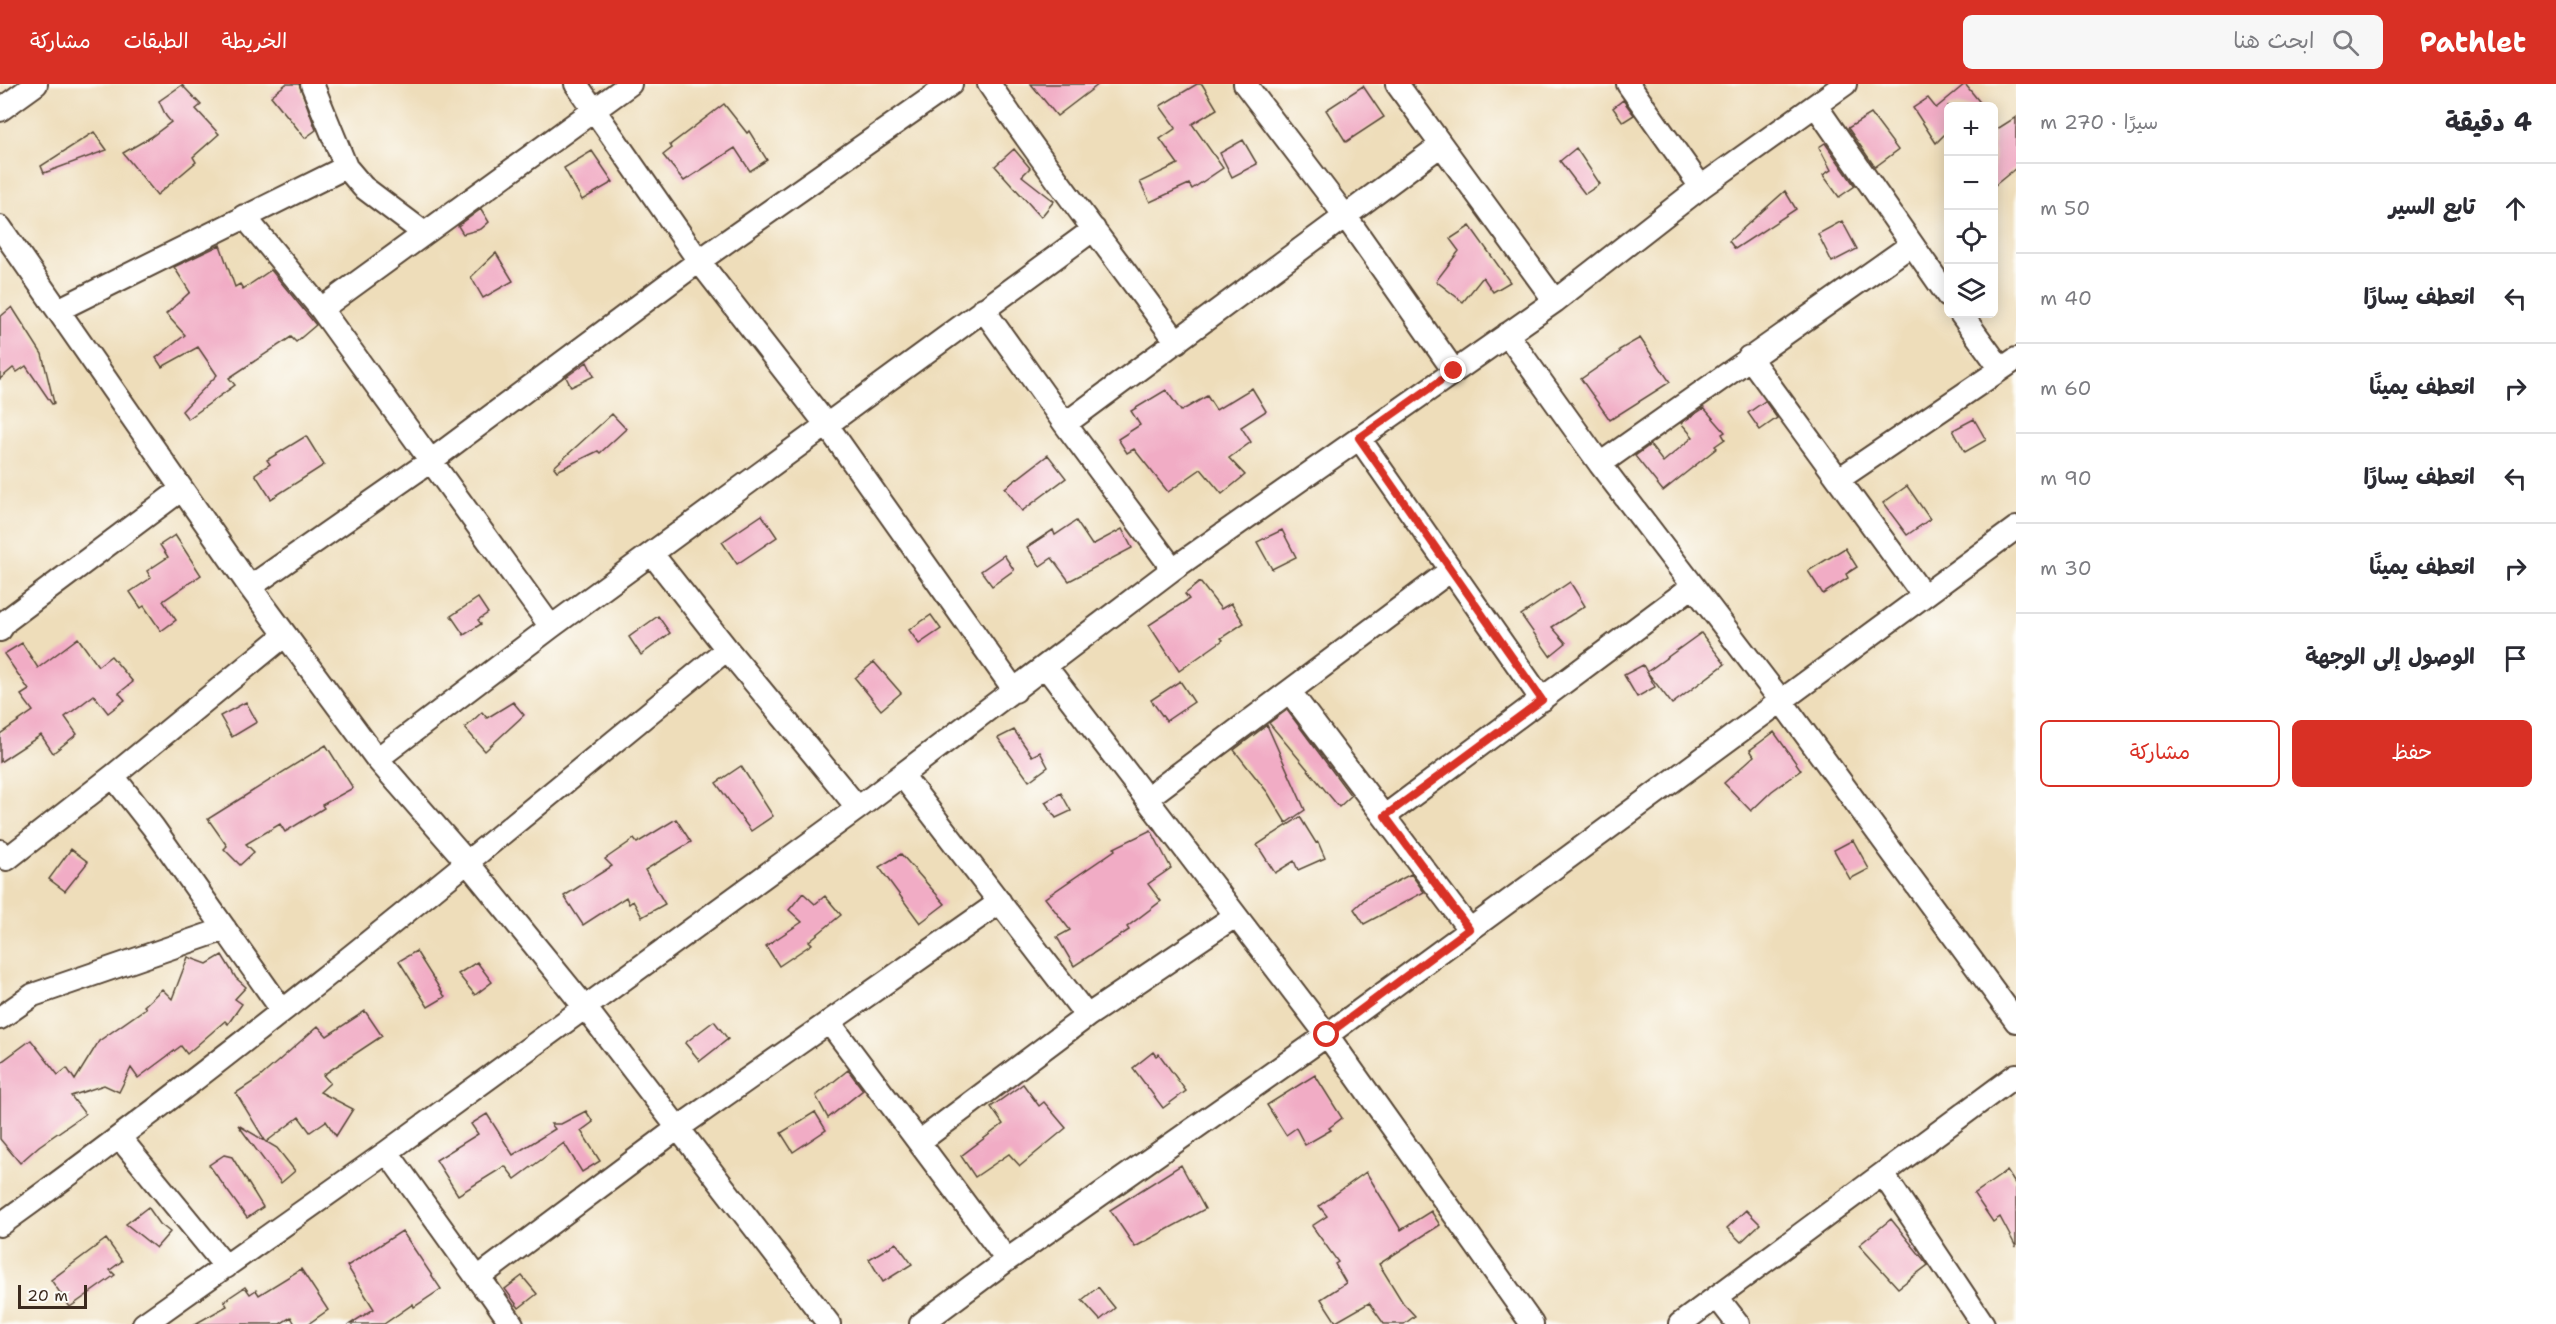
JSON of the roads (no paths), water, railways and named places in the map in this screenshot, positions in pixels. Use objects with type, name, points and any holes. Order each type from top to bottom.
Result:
[{"type":"street","points":[[0,110],[36,84]]},
{"type":"street","points":[[312,84],[345,167],[363,187],[424,233]]},
{"type":"street","points":[[576,84],[699,261],[826,424],[1015,691]]},
{"type":"street","points":[[321,309],[630,84]]},
{"type":"street","points":[[250,587],[432,460],[699,261],[951,84]]},
{"type":"street","points":[[989,84],[1043,164],[1177,342]]},
{"type":"street","points":[[1245,84],[1346,217],[1454,371]]},
{"type":"street","points":[[1397,84],[1554,301]]},
{"type":"street","points":[[1628,84],[1701,187]]},
{"type":"street","points":[[144,1324],[387,1152],[858,808],[1173,569],[1554,301],[1701,187],[1845,84]]},
{"type":"street","points":[[1816,106],[1944,290]]},
{"type":"street","points":[[1065,424],[1441,145]]},
{"type":"street","points":[[58,310],[345,167]]},
{"type":"street","points":[[244,216],[321,309],[551,627]]},
{"type":"street","points":[[377,759],[551,627],[1094,229]]},
{"type":"street","points":[[2,233],[250,587],[377,759],[467,862],[584,1006],[829,1324]]},
{"type":"street","points":[[1600,464],[1911,245]]},
{"type":"street","points":[[983,309],[1173,569]]},
{"type":"street","points":[[1839,479],[2009,364],[1965,318]]},
{"type":"street","points":[[1507,334],[1600,464],[1782,702],[2016,1021]]},
{"type":"street","points":[[1749,357],[1923,595]]},
{"type":"street","points":[[1359,438],[1542,700]]},
{"type":"street","points":[[2,621],[182,489]]},
{"type":"street","points":[[921,1324],[1007,1260],[1327,1035],[2016,528]]},
{"type":"street","points":[[652,554],[858,808]]},
{"type":"street","points":[[1147,798],[1451,570]]},
{"type":"street","points":[[1385,816],[1693,586]]},
{"type":"street","points":[[0,850],[7,859],[113,776],[285,635]]},
{"type":"street","points":[[0,1225],[120,1138],[282,1010],[727,649]]},
{"type":"street","points":[[1046,667],[1327,1035],[1532,1324]]},
{"type":"street","points":[[1290,692],[1469,929]]},
{"type":"street","points":[[902,775],[1087,1016]]},
{"type":"street","points":[[113,776],[282,1010]]},
{"type":"street","points":[[512,1324],[479,1277],[678,1128],[1000,902]]},
{"type":"street","points":[[919,1142],[1087,1016],[1235,916]]},
{"type":"street","points":[[0,1018],[33,994],[225,929]]},
{"type":"street","points":[[829,1022],[1007,1260]]},
{"type":"street","points":[[1680,1324],[2016,1075]]},
{"type":"street","points":[[120,1138],[226,1267]]},
{"type":"street","points":[[387,1152],[512,1324]]},
{"type":"street","points":[[1883,1174],[1983,1324]]},
{"type":"street","points":[[1717,1297],[1738,1324]]}]
